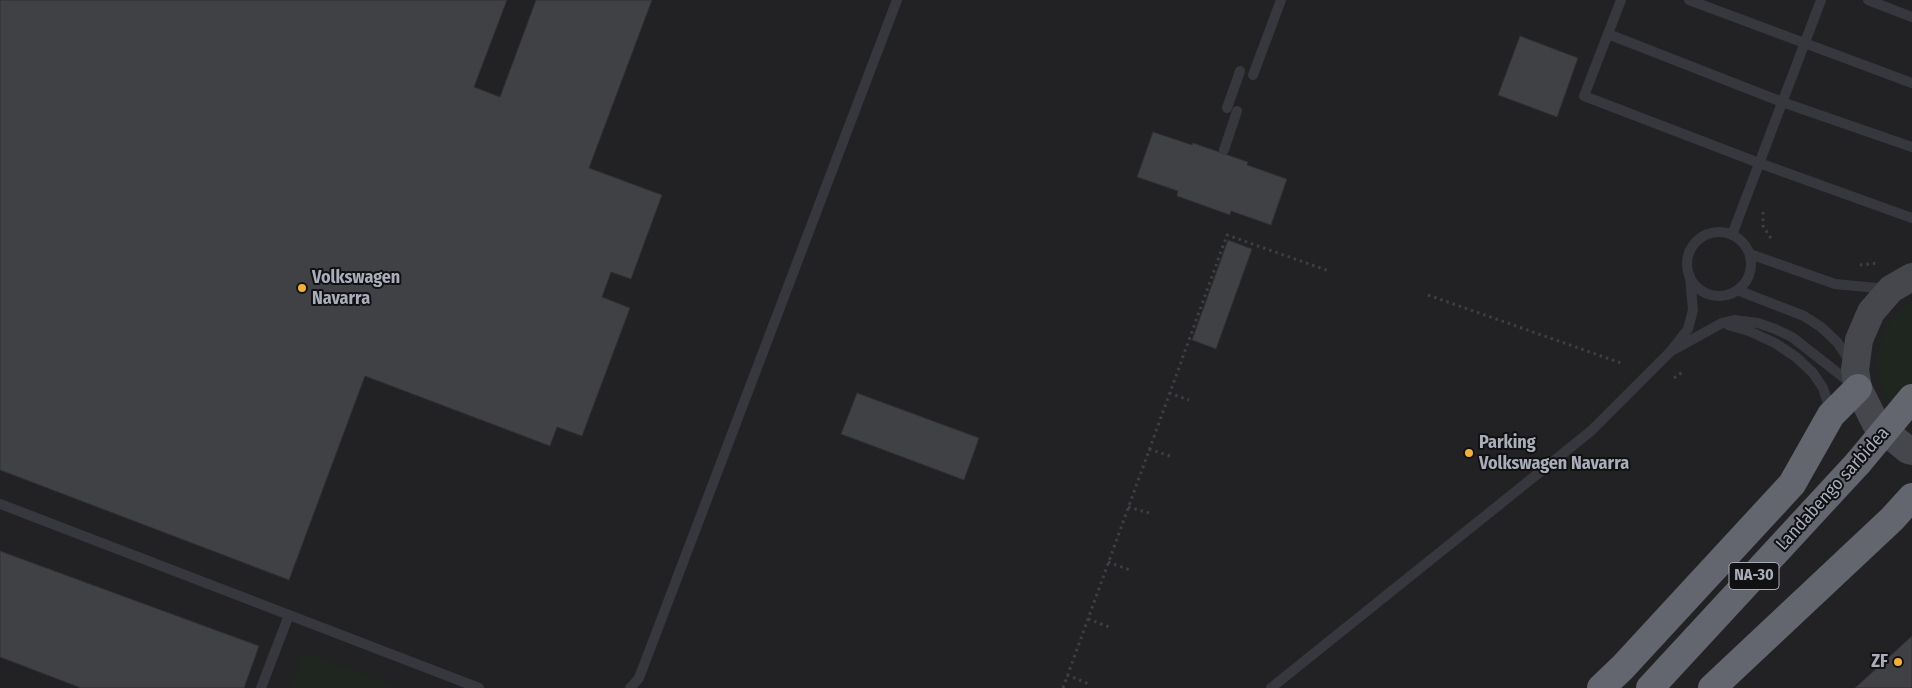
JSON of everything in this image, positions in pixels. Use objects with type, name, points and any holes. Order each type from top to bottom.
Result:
[{"type":"highway","points":[[1602,688],[1792,484],[1832,415],[1857,379]]},
{"type":"highway","name":"Landabengo sarbidea","points":[[1650,688],[1858,464],[1912,398]]},
{"type":"highway","points":[[1712,688],[1892,519],[1912,497]]},
{"type":"main road","points":[[1902,283],[1871,312],[1859,340],[1857,379],[1876,424],[1908,450],[1912,451]]},
{"type":"lane","points":[[630,688],[639,678],[896,0]]},
{"type":"lane","points":[[1253,75],[1281,0]]},
{"type":"lane","points":[[1621,0],[1584,96],[1759,163],[1912,218]]},
{"type":"lane","points":[[1690,0],[1912,83]]},
{"type":"lane","points":[[1732,235],[1821,0]]},
{"type":"lane","points":[[1868,0],[1912,17]]},
{"type":"lane","points":[[1608,34],[1782,102],[1912,147]]},
{"type":"lane","points":[[1227,108],[1240,71]]},
{"type":"lane","points":[[1224,150],[1237,111]]},
{"type":"lane","points":[[1711,232],[1722,232],[1732,235],[1746,246],[1750,254],[1750,274],[1745,283],[1737,290],[1720,296],[1701,290],[1694,284],[1687,266],[1688,254],[1693,245],[1701,237],[1711,232]]},
{"type":"lane","points":[[1750,254],[1835,284],[1902,283]]},
{"type":"lane","points":[[1271,688],[1591,430],[1670,352],[1688,329],[1693,310],[1690,276]]},
{"type":"lane","points":[[1737,290],[1804,316],[1821,327],[1837,342],[1857,379]]},
{"type":"lane","points":[[1670,352],[1722,323],[1734,320],[1758,323],[1792,337],[1828,366],[1857,379]]},
{"type":"lane","points":[[1722,323],[1749,331],[1775,343],[1796,357],[1814,373],[1823,388],[1832,415]]},
{"type":"lane","points":[[0,504],[479,688]]},
{"type":"lane","points":[[261,688],[289,615]]},
{"type":"path","points":[[1765,204],[1762,213],[1764,226],[1770,237],[1776,242]]},
{"type":"path","points":[[1062,688],[1227,234],[1329,270]]},
{"type":"path","points":[[1859,265],[1880,262]]},
{"type":"path","points":[[1428,295],[1621,363]]},
{"type":"path","points":[[1169,393],[1189,400]]},
{"type":"path","points":[[1149,449],[1170,456]]},
{"type":"path","points":[[1128,507],[1149,513]]},
{"type":"path","points":[[1108,562],[1130,570]]},
{"type":"path","points":[[1088,619],[1109,627]]},
{"type":"path","points":[[1067,676],[1089,684]]},
{"type":"shaded area","points":[[0,0],[1912,0],[1912,688],[0,688]]},
{"type":"shaded area","points":[[1912,302],[1912,422],[1904,418],[1889,402],[1879,381],[1877,358],[1882,336],[1894,316]]},
{"type":"shaded area","points":[[304,652],[400,688],[291,688]]},
{"type":"building","name":"Volkswagen Navarra","points":[[0,0],[507,0],[474,87],[500,97],[536,0],[652,0],[589,168],[662,195],[631,279],[611,272],[602,297],[630,308],[582,436],[557,427],[550,446],[365,376],[289,580],[0,470]]},
{"type":"building","points":[[1520,36],[1578,58],[1557,117],[1498,95]]},
{"type":"building","points":[[1153,132],[1192,145],[1193,143],[1248,162],[1247,165],[1287,179],[1271,225],[1231,211],[1230,215],[1177,196],[1178,191],[1137,177]]},
{"type":"building","points":[[1228,240],[1252,249],[1216,349],[1192,340]]},
{"type":"building","points":[[857,393],[979,438],[964,480],[841,434]]},
{"type":"building","points":[[0,551],[259,646],[244,688],[81,688],[0,657]]},
{"type":"building","name":"ZF","points":[[1912,636],[1912,688],[1855,688]]},
{"type":"place","name":"Volkswagen Navarra","points":[[302,288]]},
{"type":"place","name":"Parking Volkswagen Navarra","points":[[1469,453]]},
{"type":"place","name":"ZF","points":[[1898,662]]}]
